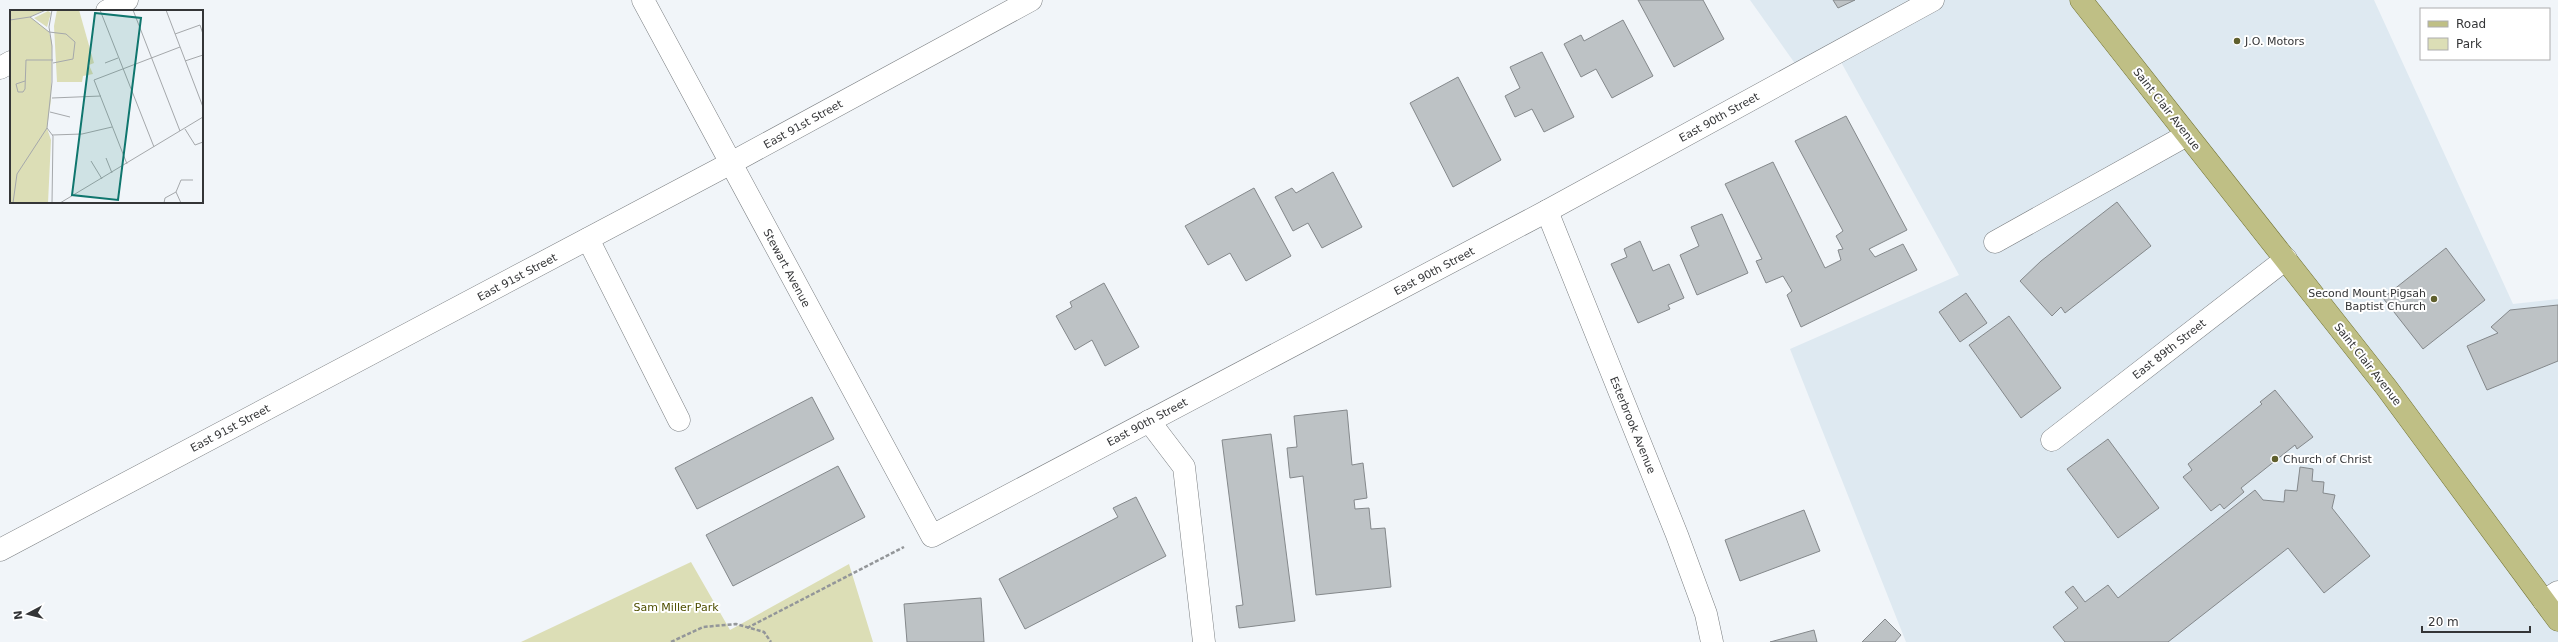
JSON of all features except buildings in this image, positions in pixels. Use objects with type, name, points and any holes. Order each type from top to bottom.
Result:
[{"type":"main road","name":"Saint Clair Avenue","points":[[2081,0],[2551,596],[2558,620]]},
{"type":"street","points":[[109,10],[127,0]]},
{"type":"street","name":"Stewart Avenue","points":[[643,0],[932,536]]},
{"type":"street","name":"East 91st Street","points":[[0,550],[731,164],[1031,0]]},
{"type":"street","name":"East 90th Street","points":[[932,536],[1547,211],[1933,0]]},
{"type":"street","points":[[0,68],[10,63]]},
{"type":"street","points":[[1995,242],[2187,135]]},
{"type":"street","name":"Esterbrook Avenue","points":[[1547,211],[1677,535],[1706,614],[1712,642]]},
{"type":"street","points":[[588,239],[679,420]]},
{"type":"street","name":"East 89th Street","points":[[2052,440],[2286,260]]},
{"type":"street","points":[[1149,421],[1184,467],[1204,642]]},
{"type":"path","points":[[748,628],[906,546]]},
{"type":"path","points":[[671,642],[703,627],[736,624],[764,632],[771,642]]},
{"type":"shaded area","points":[[1750,0],[2374,0],[2513,304],[2558,299],[2558,642],[1906,642],[1790,349],[1959,275],[1836,53],[1801,72]]},
{"type":"green space","name":"Sam Miller Park","points":[[691,562],[730,630],[849,564],[873,642],[521,642]]},
{"type":"place","name":"J.O. Motors","points":[[2237,41]]},
{"type":"place","name":"Second Mount Pigsah Baptist Church","points":[[2434,299]]},
{"type":"place","name":"Church of Christ","points":[[2275,459]]}]
